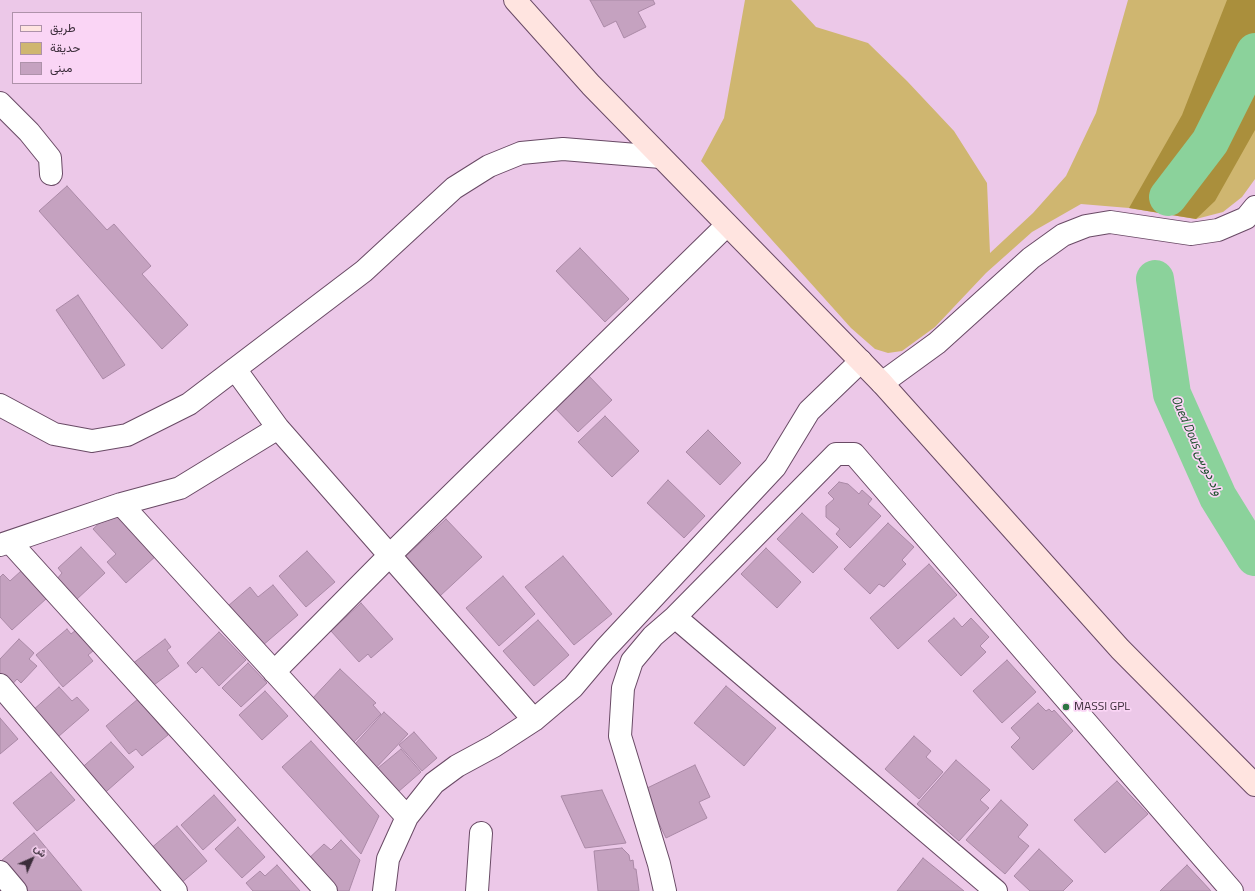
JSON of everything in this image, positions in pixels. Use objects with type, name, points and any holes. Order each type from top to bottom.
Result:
[{"type":"main road","points":[[515,0],[591,85],[882,383],[1120,649],[1255,785]]},
{"type":"street","points":[[0,103],[29,132],[50,158],[51,174]]},
{"type":"street","points":[[0,405],[54,434],[92,441],[127,435],[152,424],[189,404],[364,271],[454,188],[490,166],[521,153],[563,149],[661,157]]},
{"type":"street","points":[[882,383],[937,343],[1031,258],[1063,235],[1086,226],[1110,222],[1191,234],[1218,230],[1246,218],[1255,207]]},
{"type":"street","points":[[274,672],[390,555],[727,225]]},
{"type":"street","points":[[384,891],[388,859],[407,818],[434,783],[457,766],[494,746],[534,720],[574,687],[605,649],[774,467],[809,410],[861,361]]},
{"type":"street","points":[[235,369],[278,428],[534,720]]},
{"type":"street","points":[[278,428],[180,488],[121,504],[5,543],[326,891]]},
{"type":"street","points":[[665,891],[659,864],[620,736],[623,688],[632,661],[653,636],[675,617],[836,454],[854,454],[1232,891]]},
{"type":"street","points":[[121,504],[407,818]]},
{"type":"street","points":[[675,617],[996,891]]},
{"type":"street","points":[[0,685],[176,891]]},
{"type":"street","points":[[477,891],[481,833]]},
{"type":"street","points":[[0,872],[16,891]]},
{"type":"green space","points":[[745,0],[791,0],[816,27],[868,43],[907,81],[954,131],[987,183],[990,253],[1033,213],[1066,176],[1096,113],[1128,0],[1255,0],[1255,179],[1242,197],[1223,212],[1196,219],[1129,208],[1081,204],[1032,232],[986,273],[935,327],[902,351],[888,353],[875,349],[851,328],[701,161],[724,118]]},
{"type":"shaded area","points":[[1227,0],[1255,0],[1255,130],[1215,201],[1196,219],[1129,208],[1182,115]]},
{"type":"building","points":[[590,0],[653,0],[655,4],[638,12],[646,27],[624,38],[616,21],[604,27]]},
{"type":"building","points":[[67,186],[107,230],[114,224],[151,266],[142,274],[188,325],[162,349],[39,211]]},
{"type":"building","points":[[580,248],[629,299],[605,322],[556,271]]},
{"type":"building","points":[[78,295],[125,365],[103,379],[56,310]]},
{"type":"building","points":[[587,374],[612,400],[578,432],[553,406]]},
{"type":"building","points":[[605,416],[639,451],[612,477],[578,442]]},
{"type":"building","points":[[708,430],[741,463],[720,485],[686,452]]},
{"type":"building","points":[[668,480],[705,516],[684,538],[647,503]]},
{"type":"building","points":[[839,482],[848,484],[859,494],[862,490],[872,499],[868,504],[881,516],[850,548],[836,534],[840,529],[826,517],[826,506],[834,499],[828,493]]},
{"type":"building","points":[[114,510],[157,555],[126,583],[107,562],[116,554],[93,529]]},
{"type":"building","points":[[802,513],[838,547],[813,573],[777,539]]},
{"type":"building","points":[[446,519],[482,557],[440,596],[404,558]]},
{"type":"building","points":[[888,523],[914,547],[902,560],[906,564],[884,587],[879,584],[870,594],[844,569]]},
{"type":"building","points":[[81,547],[105,573],[76,600],[57,579],[62,573],[58,568]]},
{"type":"building","points":[[766,548],[801,582],[777,608],[741,574]]},
{"type":"building","points":[[307,551],[335,582],[306,607],[279,576]]},
{"type":"building","points":[[563,556],[612,614],[574,645],[525,587]]},
{"type":"building","points":[[929,564],[957,595],[898,649],[870,618]]},
{"type":"building","points":[[21,571],[47,598],[12,630],[0,617],[0,577],[3,574],[10,581]]},
{"type":"building","points":[[503,576],[535,614],[499,646],[466,608]]},
{"type":"building","points":[[273,585],[298,615],[262,646],[228,606],[250,587],[258,597]]},
{"type":"building","points":[[361,603],[393,639],[371,658],[368,654],[359,662],[331,631]]},
{"type":"building","points":[[954,618],[962,627],[971,618],[989,637],[980,646],[986,652],[961,676],[928,641]]},
{"type":"building","points":[[538,620],[569,655],[534,686],[503,651]]},
{"type":"building","points":[[67,629],[71,634],[76,630],[93,651],[88,655],[93,661],[63,687],[36,655]]},
{"type":"building","points":[[219,632],[246,660],[219,686],[202,667],[196,673],[187,663]]},
{"type":"building","points":[[19,639],[34,653],[29,659],[37,666],[21,683],[17,679],[8,689],[0,681],[0,659]]},
{"type":"building","points":[[165,639],[171,647],[167,650],[179,666],[150,688],[132,664]]},
{"type":"building","points":[[1007,660],[1036,692],[1002,723],[973,691]]},
{"type":"building","points":[[248,663],[267,683],[241,707],[222,688]]},
{"type":"building","points":[[340,669],[376,703],[373,705],[381,714],[354,742],[311,700]]},
{"type":"building","points":[[726,686],[776,728],[744,766],[694,723]]},
{"type":"building","points":[[59,687],[72,701],[77,697],[89,710],[51,743],[32,711]]},
{"type":"building","points":[[265,691],[288,716],[262,740],[239,715]]},
{"type":"building","points":[[138,699],[168,735],[142,756],[136,749],[129,754],[106,726]]},
{"type":"building","points":[[1038,703],[1046,711],[1049,709],[1052,712],[1054,710],[1073,731],[1033,770],[1011,747],[1020,738],[1011,728]]},
{"type":"building","points":[[384,712],[408,734],[373,771],[354,754],[360,748],[355,744]]},
{"type":"building","points":[[0,718],[18,739],[0,754]]},
{"type":"building","points":[[414,732],[437,758],[422,771],[399,745]]},
{"type":"building","points":[[914,736],[931,751],[926,757],[943,772],[919,799],[885,769]]},
{"type":"building","points":[[311,741],[379,816],[361,854],[282,767]]},
{"type":"building","points":[[111,742],[134,767],[99,798],[77,772]]},
{"type":"building","points":[[401,749],[421,772],[398,792],[378,768]]},
{"type":"building","points":[[956,760],[990,790],[980,800],[989,808],[959,841],[917,804]]},
{"type":"building","points":[[695,765],[710,797],[699,802],[707,818],[666,838],[643,790]]},
{"type":"building","points":[[51,772],[75,800],[37,831],[13,803]]},
{"type":"building","points":[[1117,781],[1148,814],[1105,853],[1074,820]]},
{"type":"building","points":[[602,790],[626,843],[585,848],[561,796]]},
{"type":"building","points":[[214,795],[236,820],[203,850],[181,825]]},
{"type":"building","points":[[1001,800],[1028,825],[1018,837],[1029,846],[1005,874],[966,840]]},
{"type":"building","points":[[177,826],[207,861],[180,884],[149,850]]},
{"type":"building","points":[[238,827],[265,857],[242,878],[215,849]]},
{"type":"building","points":[[34,833],[82,891],[28,891],[2,860]]},
{"type":"building","points":[[341,840],[360,860],[349,891],[333,891],[305,862],[324,844],[331,850]]},
{"type":"building","points":[[622,848],[629,855],[630,861],[633,860],[634,869],[636,869],[639,891],[598,891],[594,851]]},
{"type":"building","points":[[1039,849],[1073,881],[1063,891],[1030,891],[1014,876]]},
{"type":"building","points":[[923,858],[964,891],[897,891]]},
{"type":"building","points":[[277,865],[300,891],[253,891],[246,883],[260,871],[265,876]]},
{"type":"building","points":[[1187,865],[1211,891],[1160,891]]},
{"type":"waterway","name":"Oued Dous واد دورس","points":[[1168,197],[1210,142],[1255,52]]},
{"type":"waterway","name":"Oued Dous واد دورس","points":[[1155,279],[1172,394],[1218,497],[1255,557]]},
{"type":"place","name":"MASSI GPL","points":[[1066,707]]}]
